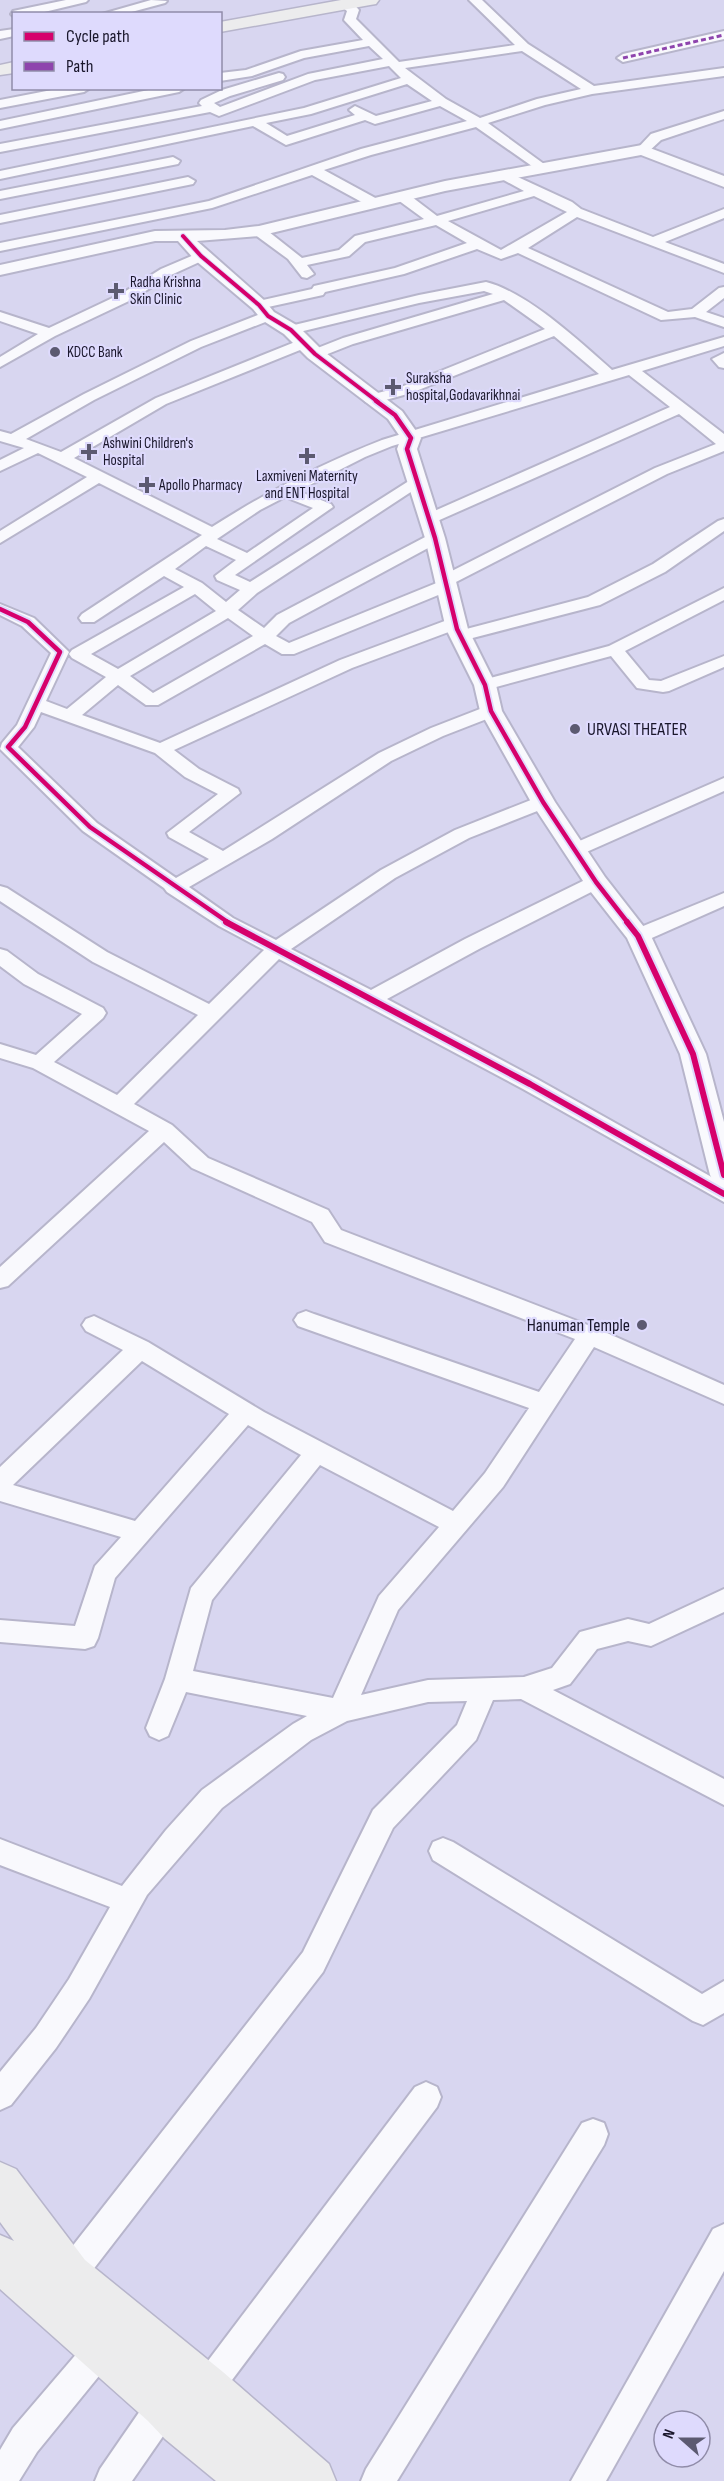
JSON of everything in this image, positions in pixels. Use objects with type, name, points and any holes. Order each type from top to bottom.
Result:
[{"type":"main road","points":[[222,21],[341,2],[370,0]]},
{"type":"main road","points":[[222,27],[341,2]]},
{"type":"main road","points":[[0,2185],[58,2289],[101,2349],[186,2397],[312,2481]]},
{"type":"main road","points":[[0,2258],[58,2289],[186,2397]]},
{"type":"main road","points":[[186,2397],[182,2422],[254,2481]]},
{"type":"street","points":[[22,12],[82,0]]},
{"type":"street","points":[[475,0],[524,47],[592,90]]},
{"type":"street","points":[[341,2],[353,10],[350,20],[409,79],[442,102],[478,122],[539,167]]},
{"type":"street","points":[[118,12],[162,3]]},
{"type":"street","points":[[623,58],[724,34]]},
{"type":"street","points":[[222,77],[248,72],[301,56],[371,42]]},
{"type":"street","points":[[0,148],[100,128],[216,110],[312,77],[524,47]]},
{"type":"street","points":[[216,110],[205,103],[259,82],[350,62],[382,52]]},
{"type":"street","points":[[230,64],[248,72]]},
{"type":"street","points":[[0,247],[212,204],[334,162],[541,102],[592,90],[724,72]]},
{"type":"street","points":[[0,175],[307,111],[409,79]]},
{"type":"street","points":[[0,104],[74,90]]},
{"type":"street","points":[[0,125],[126,90]]},
{"type":"street","points":[[107,95],[158,90]]},
{"type":"street","points":[[107,95],[159,143],[194,188],[212,204]]},
{"type":"street","points":[[335,101],[375,120],[442,102]]},
{"type":"street","points":[[642,150],[656,137],[724,115]]},
{"type":"street","points":[[286,141],[367,116]]},
{"type":"street","points":[[254,121],[286,141],[334,162]]},
{"type":"street","points":[[0,270],[154,236],[259,231],[445,186],[642,150],[724,182]]},
{"type":"street","points":[[0,195],[173,161]]},
{"type":"street","points":[[312,169],[374,203]]},
{"type":"street","points":[[505,175],[535,192],[567,205],[576,212],[724,269]]},
{"type":"street","points":[[0,219],[194,188]]},
{"type":"street","points":[[298,263],[344,253],[360,239],[535,192]]},
{"type":"street","points":[[403,197],[436,220],[501,255]]},
{"type":"street","points":[[491,278],[501,255],[518,248],[576,212]]},
{"type":"street","points":[[655,241],[720,218]]},
{"type":"street","points":[[259,231],[293,256],[319,289]]},
{"type":"street","points":[[183,236],[201,256],[263,311],[291,330],[371,399],[395,415],[411,438]]},
{"type":"street","points":[[6,438],[263,311],[318,292],[319,289],[399,271],[478,244]]},
{"type":"street","points":[[518,248],[666,317],[696,313],[724,323]]},
{"type":"street","points":[[0,363],[50,333],[126,297],[166,272],[201,256]]},
{"type":"street","points":[[491,278],[506,295],[556,330],[609,375]]},
{"type":"street","points":[[291,330],[419,299],[491,278]]},
{"type":"street","points":[[696,313],[724,291]]},
{"type":"street","points":[[62,458],[161,401],[310,348],[348,341],[506,295]]},
{"type":"street","points":[[0,316],[50,333]]},
{"type":"street","points":[[371,399],[406,390],[556,330]]},
{"type":"street","points":[[88,618],[254,507],[359,454],[387,443],[411,438],[724,341]]},
{"type":"street","points":[[724,357],[719,359],[724,364]]},
{"type":"street","points":[[632,370],[724,442]]},
{"type":"street","points":[[196,587],[78,654],[118,676],[152,701],[265,637],[283,619],[432,528],[615,434],[679,409]]},
{"type":"street","points":[[6,438],[38,447],[99,476],[247,559]]},
{"type":"street","points":[[411,438],[407,449],[432,528],[458,630],[485,685],[491,711],[543,802],[596,882],[638,936],[693,1054],[724,1175]]},
{"type":"street","points":[[164,569],[196,587],[227,611],[288,650],[446,583],[661,471],[724,446]]},
{"type":"street","points":[[0,466],[38,447]]},
{"type":"street","points":[[0,538],[99,476]]},
{"type":"street","points":[[70,716],[118,676],[227,611],[251,589],[417,482]]},
{"type":"street","points":[[251,589],[223,576],[325,507],[286,492]]},
{"type":"street","points":[[254,507],[327,541]]},
{"type":"street","points":[[234,522],[273,541]]},
{"type":"street","points":[[161,749],[346,664],[458,630],[594,601],[659,568],[724,524]]},
{"type":"street","points":[[485,685],[615,651],[724,593]]},
{"type":"street","points":[[0,609],[28,622],[60,652],[25,728],[4,752],[90,826],[174,888],[226,922],[530,1084],[724,1194]]},
{"type":"street","points":[[283,619],[315,637]]},
{"type":"street","points":[[615,651],[643,684],[652,687],[663,687],[724,661]]},
{"type":"street","points":[[36,704],[161,749],[192,773],[231,793],[176,833],[223,859]]},
{"type":"street","points":[[174,888],[385,757],[437,732],[491,711]]},
{"type":"street","points":[[575,850],[724,784]]},
{"type":"street","points":[[119,1106],[277,949],[388,874],[462,834],[543,802]]},
{"type":"street","points":[[371,999],[472,944],[596,882]]},
{"type":"street","points":[[0,892],[100,957],[212,1014]]},
{"type":"street","points":[[638,936],[724,899]]},
{"type":"street","points":[[0,956],[31,979],[96,1013],[40,1063]]},
{"type":"street","points":[[0,1052],[40,1063],[164,1130],[200,1164],[320,1216],[333,1236],[590,1335],[724,1395]]},
{"type":"street","points":[[0,1280],[164,1130]]},
{"type":"street","points":[[306,1320],[545,1404]]},
{"type":"street","points":[[94,1325],[140,1348],[245,1412],[317,1452],[456,1524]]},
{"type":"street","points":[[341,1711],[388,1604],[494,1480],[590,1335]]},
{"type":"street","points":[[0,1482],[140,1348]]},
{"type":"street","points":[[0,1631],[85,1638],[104,1573],[245,1412]]},
{"type":"street","points":[[159,1728],[178,1679],[200,1596],[317,1452]]},
{"type":"street","points":[[0,1491],[139,1533]]},
{"type":"street","points":[[0,2095],[46,2038],[79,1989],[128,1901],[157,1862],[212,1799],[302,1732],[341,1711],[428,1691],[524,1688],[561,1676],[589,1640],[628,1630],[651,1635],[724,1600]]},
{"type":"street","points":[[178,1679],[341,1711]]},
{"type":"street","points":[[524,1688],[724,1793]]},
{"type":"street","points":[[58,2289],[313,1962],[383,1819],[467,1732],[484,1691]]},
{"type":"street","points":[[443,1851],[704,2011],[724,1995]]},
{"type":"street","points":[[0,1852],[128,1901]]},
{"type":"street","points":[[112,2481],[186,2397],[426,2097]]},
{"type":"street","points":[[378,2481],[593,2134]]},
{"type":"street","points":[[588,2481],[724,2240]]},
{"type":"street","points":[[0,2481],[25,2440],[101,2349]]},
{"type":"marked path","points":[[623,58],[724,35]]},
{"type":"cycle path","points":[[183,236],[201,256],[259,305],[268,316],[291,330],[315,354],[395,415],[411,438],[407,449],[435,538],[457,629],[485,685],[491,711],[543,802],[596,882],[638,936],[693,1054],[724,1175]]},
{"type":"cycle path","points":[[0,609],[28,622],[60,652],[25,727],[8,747],[90,827],[226,922],[530,1084],[724,1194]]},
{"type":"place","name":"Radha Krishna Skin Clinic","points":[[116,291]]},
{"type":"place","name":"KDCC Bank","points":[[55,352]]},
{"type":"place","name":"Suraksha hospital,Godavarikhnai","points":[[393,387]]},
{"type":"place","name":"Ashwini Children's Hospital","points":[[89,452]]},
{"type":"place","name":"Laxmiveni Maternity and ENT Hospital","points":[[307,456]]},
{"type":"place","name":"Apollo Pharmacy","points":[[147,485]]},
{"type":"place","name":"URVASI THEATER","points":[[575,729]]},
{"type":"place","name":"Hanuman Temple","points":[[642,1325]]}]
